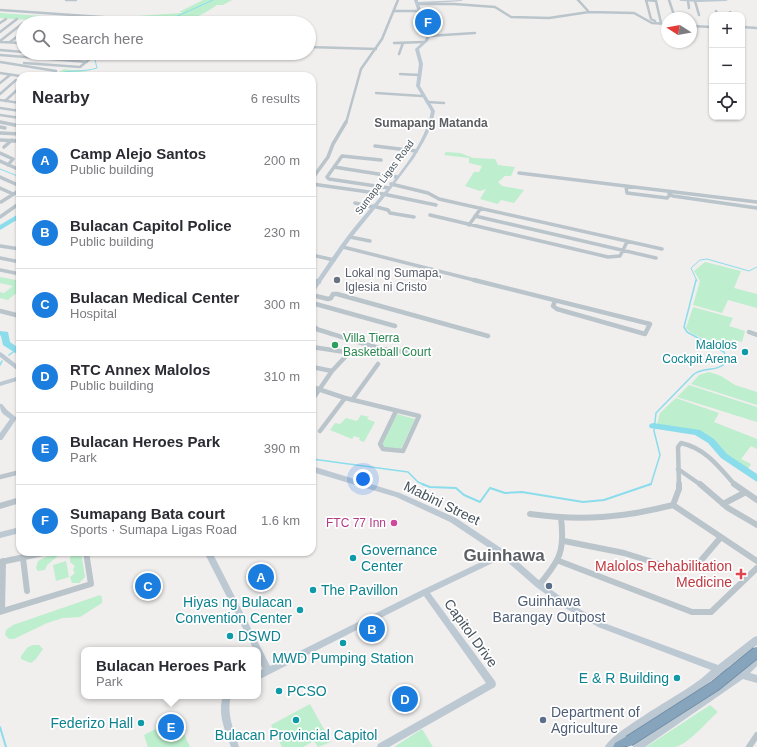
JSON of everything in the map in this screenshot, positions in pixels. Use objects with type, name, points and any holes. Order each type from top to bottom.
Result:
[{"type":"highway","points":[[628,745],[715,686],[757,652]]},
{"type":"main road","points":[[422,96],[418,86],[421,61],[417,49],[428,36],[417,2],[461,0]]},
{"type":"main road","points":[[681,0],[725,0]]},
{"type":"main road","name":"Sumapa Ligas Road","points":[[316,286],[350,237],[397,177],[427,132],[433,111],[422,96]]},
{"type":"main road","points":[[0,354],[16,367]]},
{"type":"main road","points":[[0,384],[16,379]]},
{"type":"main road","points":[[0,406],[5,412],[16,418]]},
{"type":"main road","points":[[0,438],[16,419]]},
{"type":"main road","name":"Mabini Street","points":[[316,470],[398,495],[426,506],[476,534],[504,554],[539,585],[568,606],[601,625],[720,670],[757,679]]},
{"type":"main road","points":[[0,535],[16,531]]},
{"type":"main road","points":[[261,674],[504,554]]},
{"type":"main road","points":[[210,556],[256,647]]},
{"type":"main road","name":"Capitol Drive","points":[[381,747],[492,684],[425,592]]},
{"type":"main road","points":[[609,747],[624,734],[720,670],[757,640]]},
{"type":"main road","points":[[261,656],[268,671]]},
{"type":"main road","points":[[628,745],[742,675],[757,661]]},
{"type":"main road","points":[[226,699],[224,712],[235,747]]},
{"type":"street","points":[[66,0],[76,0]]},
{"type":"street","points":[[316,174],[328,157],[333,144],[345,125],[361,69],[375,51],[398,0]]},
{"type":"street","points":[[578,0],[589,12]]},
{"type":"street","points":[[646,0],[656,1],[661,22],[651,20],[646,0]]},
{"type":"street","points":[[669,0],[673,12]]},
{"type":"street","points":[[688,1],[690,8]]},
{"type":"street","points":[[695,1],[699,14]]},
{"type":"street","points":[[417,2],[495,7],[511,17],[549,18],[589,12],[634,13],[642,16],[652,23],[661,24]]},
{"type":"street","points":[[0,10],[84,16]]},
{"type":"street","points":[[0,15],[6,11]]},
{"type":"street","points":[[394,11],[420,11]]},
{"type":"street","points":[[0,23],[6,19]]},
{"type":"street","points":[[0,32],[16,20]]},
{"type":"street","points":[[697,26],[709,26]]},
{"type":"street","points":[[745,27],[757,28]]},
{"type":"street","points":[[0,41],[16,28]]},
{"type":"street","points":[[428,36],[475,33]]},
{"type":"street","points":[[10,42],[16,37]]},
{"type":"street","points":[[0,41],[16,42]]},
{"type":"street","points":[[394,43],[424,42]]},
{"type":"street","points":[[399,54],[403,43]]},
{"type":"street","points":[[316,47],[375,51]]},
{"type":"street","points":[[12,51],[16,48]]},
{"type":"street","points":[[0,50],[16,51]]},
{"type":"street","points":[[0,55],[16,57]]},
{"type":"street","points":[[5,56],[0,61],[9,64],[56,71]]},
{"type":"street","points":[[9,64],[16,58]]},
{"type":"street","points":[[21,66],[28,60]]},
{"type":"street","points":[[58,60],[87,62]]},
{"type":"street","points":[[24,63],[80,67],[87,62]]},
{"type":"street","points":[[0,73],[16,76]]},
{"type":"street","points":[[400,74],[419,75]]},
{"type":"street","points":[[0,83],[10,75]]},
{"type":"street","points":[[0,94],[16,80]]},
{"type":"street","points":[[5,100],[16,91]]},
{"type":"street","points":[[376,93],[422,96]]},
{"type":"street","points":[[0,100],[16,102]]},
{"type":"street","points":[[427,102],[444,103]]},
{"type":"street","points":[[0,108],[16,110]]},
{"type":"street","points":[[0,115],[16,117]]},
{"type":"street","points":[[0,122],[16,125]]},
{"type":"street","points":[[9,124],[0,133],[16,134]]},
{"type":"street","points":[[0,127],[5,128]]},
{"type":"street","points":[[0,140],[16,140]]},
{"type":"street","points":[[4,147],[12,140]]},
{"type":"street","points":[[375,146],[416,150]]},
{"type":"street","points":[[0,153],[13,159],[8,165]]},
{"type":"street","points":[[381,160],[342,156],[327,178],[390,186],[428,193],[439,199],[662,249]]},
{"type":"street","points":[[0,161],[16,168]]},
{"type":"street","points":[[334,167],[397,177]]},
{"type":"street","points":[[519,172],[670,193],[757,202]]},
{"type":"street","points":[[0,177],[16,184]]},
{"type":"street","points":[[316,185],[383,194],[436,205]]},
{"type":"street","points":[[626,187],[627,192],[667,198],[670,193]]},
{"type":"street","points":[[1,190],[13,194]]},
{"type":"street","points":[[1,202],[16,192]]},
{"type":"street","points":[[670,193],[757,208]]},
{"type":"street","points":[[355,203],[388,210],[390,213],[414,217]]},
{"type":"street","points":[[0,216],[16,206]]},
{"type":"street","points":[[469,225],[481,208]]},
{"type":"street","points":[[430,215],[608,257],[617,258],[624,250],[627,242]]},
{"type":"street","points":[[475,216],[656,258]]},
{"type":"street","points":[[350,237],[370,241]]},
{"type":"street","points":[[0,246],[16,248]]},
{"type":"street","points":[[343,247],[650,324],[645,334],[557,309],[553,306],[555,301]]},
{"type":"street","points":[[316,256],[334,260]]},
{"type":"street","points":[[0,258],[16,261]]},
{"type":"street","points":[[0,270],[16,273]]},
{"type":"street","points":[[316,296],[328,299],[333,294],[337,294],[488,336]]},
{"type":"street","points":[[316,304],[395,326]]},
{"type":"street","points":[[0,310],[16,315]]},
{"type":"street","points":[[316,328],[387,350],[409,353],[416,350]]},
{"type":"street","points":[[748,332],[757,335]]},
{"type":"street","points":[[316,348],[345,352],[345,357],[332,371],[316,395]]},
{"type":"street","points":[[352,400],[378,364]]},
{"type":"street","points":[[316,369],[332,371]]},
{"type":"street","points":[[316,388],[352,400],[419,416],[403,451],[400,452],[383,449],[380,444],[396,411]]},
{"type":"street","points":[[320,431],[345,398]]},
{"type":"street","points":[[673,505],[679,489],[678,447],[681,443],[693,445],[702,451],[744,493],[757,500]]},
{"type":"street","points":[[678,469],[694,479],[723,504],[757,525]]},
{"type":"street","points":[[0,477],[16,473]]},
{"type":"street","points":[[723,504],[744,493]]},
{"type":"street","points":[[0,506],[16,501]]},
{"type":"street","points":[[530,514],[561,518],[606,519],[639,514],[673,505],[757,561]]},
{"type":"street","points":[[539,585],[559,561],[564,540],[561,518]]},
{"type":"street","points":[[564,540],[624,553],[672,568],[687,569],[698,564],[721,537]]},
{"type":"street","points":[[31,556],[1,562],[1,612],[90,584],[86,556]]},
{"type":"street","points":[[23,558],[27,591]]},
{"type":"street","points":[[559,561],[678,607],[704,613],[711,612],[757,568]]},
{"type":"street","points":[[749,747],[757,735]]},
{"type":"green space","points":[[203,0],[232,0],[223,5],[217,5],[199,16],[137,16],[182,12],[179,12]]},
{"type":"green space","points":[[0,13],[43,16],[16,16],[16,19],[0,18]]},
{"type":"green space","points":[[64,69],[88,72],[59,72]]},
{"type":"green space","points":[[446,152],[460,153],[473,158],[495,159],[498,165],[515,167],[511,176],[505,176],[498,182],[502,186],[524,190],[514,203],[501,200],[498,204],[480,199],[486,189],[480,191],[465,186],[474,172],[479,172],[482,166],[469,163],[469,158],[444,155]]},
{"type":"green space","points":[[705,262],[741,271],[734,288],[757,294],[757,308],[728,300],[722,313],[693,305],[700,281],[694,271]]},
{"type":"green space","points":[[0,277],[16,280],[16,294],[8,300],[0,298],[0,292],[4,293],[13,286],[0,283]]},
{"type":"green space","points":[[693,307],[733,318],[729,326],[745,331],[742,342],[732,339],[728,351],[689,331],[686,328]]},
{"type":"green space","points":[[709,372],[721,376],[735,385],[757,392],[757,405],[691,384],[699,375]]},
{"type":"green space","points":[[689,385],[757,407],[757,422],[677,397]]},
{"type":"green space","points":[[676,398],[719,413],[714,422],[757,439],[757,449],[751,446],[741,459],[751,464],[747,470],[725,455],[712,441],[697,431],[657,424],[660,413]]},
{"type":"green space","points":[[397,414],[415,419],[400,451],[380,446]]},
{"type":"green space","points":[[361,415],[369,417],[367,419],[375,422],[364,442],[359,440],[360,438],[354,436],[352,439],[330,430],[335,423],[340,424],[346,418],[357,421]]},
{"type":"green space","points":[[47,556],[58,556],[47,565],[45,570],[38,571],[36,568],[38,561]]},
{"type":"green space","points":[[82,556],[85,577],[79,583],[72,583],[70,577],[75,573],[73,570],[75,566],[70,562],[70,557]]},
{"type":"green space","points":[[66,561],[69,577],[56,581],[53,565]]},
{"type":"green space","points":[[100,595],[102,597],[102,603],[80,617],[63,618],[47,623],[14,639],[9,639],[5,635],[6,630],[13,625]]},
{"type":"green space","points":[[39,645],[43,649],[36,659],[31,663],[21,659],[21,656],[28,647]]},
{"type":"green space","points":[[310,704],[331,742],[318,747],[314,741],[303,747],[282,747],[271,725]]},
{"type":"green space","points":[[710,705],[718,712],[686,742],[675,747],[646,747]]},
{"type":"green space","points":[[177,718],[190,747],[148,747],[144,735]]},
{"type":"green space","points":[[422,729],[433,747],[394,747]]},
{"type":"waterway","points":[[178,16],[213,0]]},
{"type":"waterway","points":[[65,72],[97,68],[95,60]]},
{"type":"waterway","points":[[0,169],[16,175]]},
{"type":"waterway","points":[[0,228],[16,218]]},
{"type":"waterway","points":[[697,281],[691,268],[700,260],[707,259],[749,271],[757,267]]},
{"type":"waterway","points":[[651,484],[660,455],[654,431],[656,413],[694,374],[703,370],[714,369],[727,362],[724,352],[687,332],[684,327],[696,280]]},
{"type":"waterway","points":[[0,333],[5,334],[6,343],[16,350]]},
{"type":"waterway","points":[[9,355],[16,350]]},
{"type":"waterway","points":[[0,365],[2,361]]},
{"type":"waterway","points":[[653,426],[697,432],[711,441],[724,456],[757,479]]},
{"type":"waterway","points":[[316,460],[408,472],[418,482],[425,485]]},
{"type":"waterway","points":[[422,484],[430,487],[456,488],[464,495],[480,502],[490,488],[505,493],[522,492],[583,502],[604,500],[651,484]]},
{"type":"waterway","points":[[0,727],[6,747]]},
{"type":"place","name":"Sumapang Bata court","points":[[428,22]]},
{"type":"place","name":"Lokal ng Sumapa, Iglesia ni Cristo","points":[[337,280]]},
{"type":"place","name":"Villa Tierra Basketball Court","points":[[335,345]]},
{"type":"place","name":"Malolos Cockpit Arena","points":[[745,352]]},
{"type":"place","name":"FTC 77 Inn","points":[[394,523]]},
{"type":"place","name":"Governance Center","points":[[353,558]]},
{"type":"place","name":"Malolos Rehabilitation Medicine","points":[[741,574]]},
{"type":"place","name":"Camp Alejo Santos","points":[[261,577]]},
{"type":"place","name":"Bulacan Medical Center","points":[[148,586]]},
{"type":"place","name":"Guinhawa Barangay Outpost","points":[[549,586]]},
{"type":"place","name":"The Pavillon","points":[[313,590]]},
{"type":"place","name":"Hiyas ng Bulacan Convention Center","points":[[300,610]]},
{"type":"place","name":"Bulacan Capitol Police","points":[[372,629]]},
{"type":"place","name":"DSWD","points":[[230,636]]},
{"type":"place","name":"MWD Pumping Station","points":[[343,643]]},
{"type":"place","name":"E & R Building","points":[[677,678]]},
{"type":"place","name":"PCSO","points":[[279,691]]},
{"type":"place","name":"RTC Annex Malolos","points":[[405,699]]},
{"type":"place","name":"Bulacan Provincial Capitol","points":[[296,720]]},
{"type":"place","name":"Department of Agriculture","points":[[543,720]]},
{"type":"place","name":"Federizo Hall","points":[[141,723]]},
{"type":"place","name":"Bulacan Heroes Park","points":[[171,727]]},
{"type":"district","name":"Sumapang Matanda","points":[[431,123]]},
{"type":"district","name":"Guinhawa","points":[[504,555]]}]
